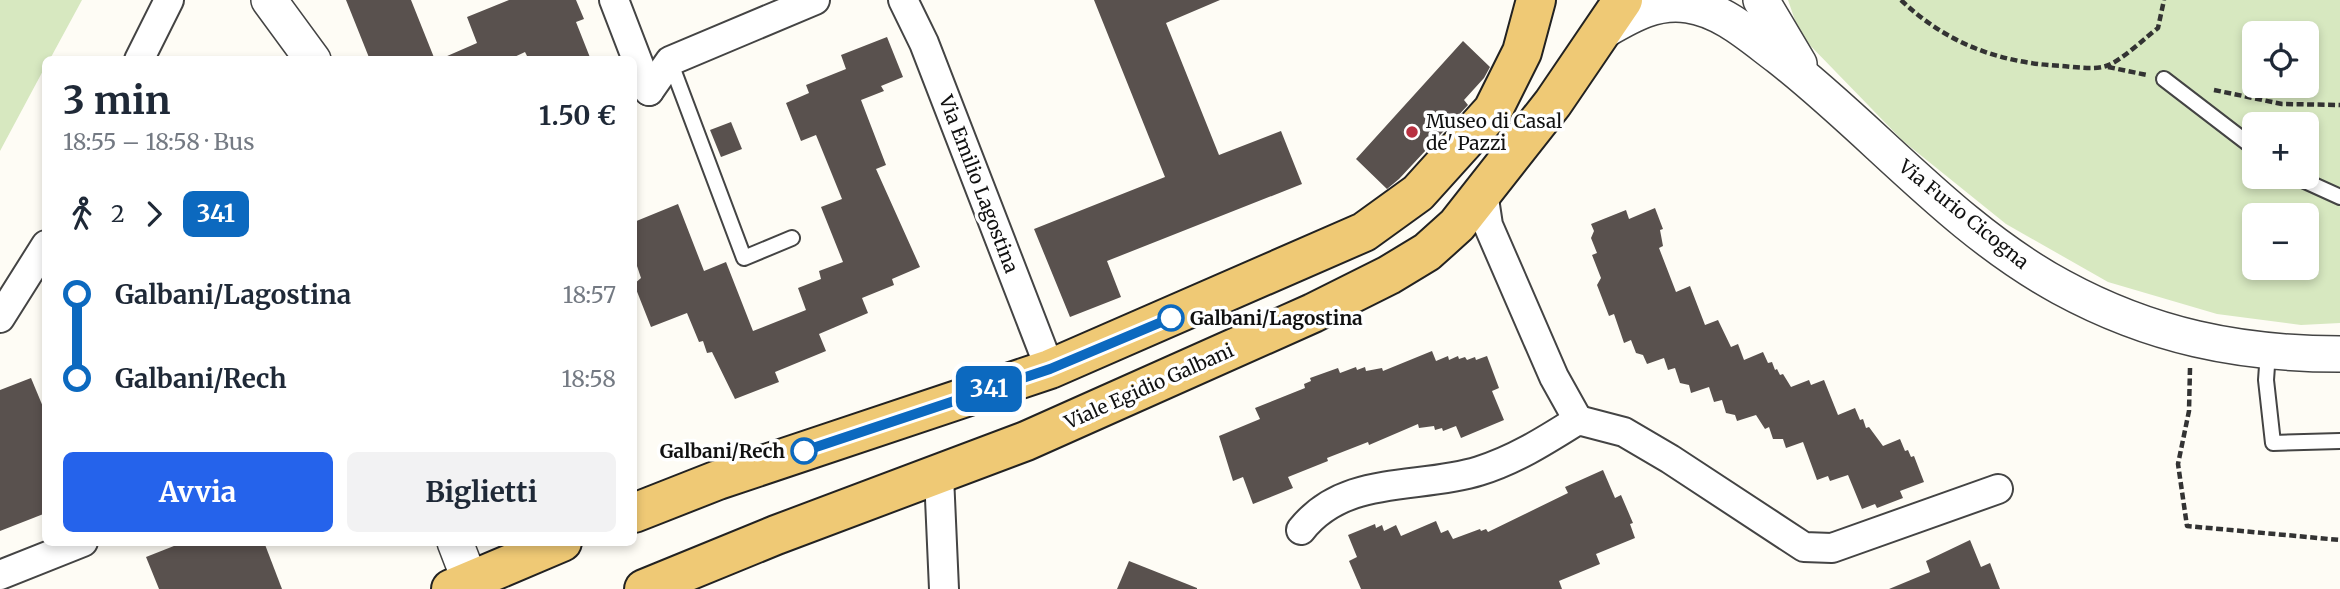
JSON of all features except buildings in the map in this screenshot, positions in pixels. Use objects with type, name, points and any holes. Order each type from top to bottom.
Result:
[{"type":"main road","points":[[637,512],[718,480],[1050,369],[1321,253],[1391,216],[1442,168],[1503,96],[1522,52],[1536,0]]},
{"type":"main road","name":"Viale Egidio Galbani","points":[[644,589],[776,535],[939,475],[1093,412],[1367,287],[1443,240],[1553,103],[1615,10]]},
{"type":"main road","points":[[461,585],[553,546]]},
{"type":"street","points":[[141,56],[169,0]]},
{"type":"street","points":[[270,0],[310,56]]},
{"type":"street","points":[[614,0],[630,56]]},
{"type":"street","points":[[641,94],[670,61],[815,0]]},
{"type":"street","name":"Via Emilio Lagostina","points":[[903,0],[924,43],[1050,369]]},
{"type":"street","name":"Via Furio Cicogna","points":[[1760,2],[1810,82]]},
{"type":"street","name":"Via Furio Cicogna","points":[[1615,10],[1644,9],[1658,5],[1693,5],[1730,22],[1810,82],[1978,230],[2059,286],[2100,307],[2195,341],[2268,352],[2340,354]]},
{"type":"street","points":[[1483,192],[1488,225],[1554,377],[1578,420]]},
{"type":"street","points":[[0,318],[42,251]]},
{"type":"street","points":[[1301,530],[1318,511],[1359,492],[1476,472],[1508,461],[1578,420],[1624,432],[1804,547],[1832,548],[1998,489]]},
{"type":"street","points":[[939,475],[944,589]]},
{"type":"street","points":[[0,575],[73,546]]},
{"type":"street","points":[[456,546],[461,585]]},
{"type":"lane","points":[[670,61],[744,258],[792,238]]},
{"type":"lane","points":[[2164,79],[2242,139]]},
{"type":"lane","points":[[2319,187],[2340,197]]},
{"type":"lane","points":[[2268,352],[2266,380],[2273,443],[2340,441]]},
{"type":"path","points":[[1901,0],[1952,39],[1978,51],[2027,64],[2107,66],[2282,104],[2340,105]]},
{"type":"path","points":[[2107,66],[2158,27],[2164,0]]},
{"type":"path","points":[[2190,365],[2189,411],[2178,464],[2187,526],[2340,540]]},
{"type":"green space","points":[[0,0],[82,0],[52,56],[42,56],[42,73],[0,151]]},
{"type":"green space","points":[[1788,0],[2340,0],[2340,323],[2301,325],[2217,314],[2108,282],[2006,224],[1903,141],[1800,35]]},
{"type":"bus line","name":"341","points":[[804,451],[1050,369],[1171,318]]},
{"type":"place","name":"Museo di Casal de' Pazzi","points":[[1412,132]]},
{"type":"place","name":"Galbani/Lagostina","points":[[1171,318]]},
{"type":"place","name":"Galbani/Rech","points":[[804,451]]}]
